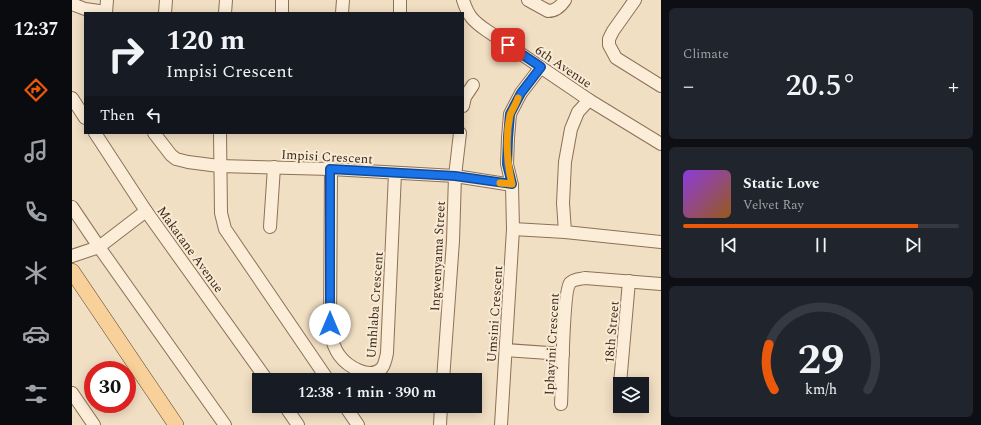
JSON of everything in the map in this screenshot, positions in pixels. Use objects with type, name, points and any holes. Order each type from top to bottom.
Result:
[{"type":"main road","points":[[72,271],[176,425]]},
{"type":"street","points":[[165,12],[166,0]]},
{"type":"street","points":[[225,12],[226,0]]},
{"type":"street","points":[[282,0],[282,12]]},
{"type":"street","points":[[342,12],[343,0]]},
{"type":"street","points":[[400,0],[400,12]]},
{"type":"street","name":"6th Avenue","points":[[463,0],[467,12],[486,30],[589,100],[661,144]]},
{"type":"street","points":[[528,0],[548,11],[552,11],[561,6],[565,0]]},
{"type":"street","points":[[634,0],[613,31],[609,39],[609,45],[616,58],[661,86]]},
{"type":"street","points":[[72,4],[85,9],[106,8]]},
{"type":"street","name":"Umsini Crescent","points":[[500,425],[513,229],[512,184],[507,164],[510,114],[521,93],[541,67]]},
{"type":"street","points":[[464,102],[465,97],[473,85]]},
{"type":"street","points":[[72,98],[84,116]]},
{"type":"street","points":[[565,232],[563,203],[565,162],[571,129],[578,112],[589,100]]},
{"type":"street","name":"Makatane Avenue","points":[[96,134],[146,211],[262,373]]},
{"type":"street","name":"Impisi Crescent","points":[[155,134],[171,155],[176,159],[188,162],[220,166],[330,169],[455,176],[512,184]]},
{"type":"street","points":[[220,134],[221,213],[225,229],[323,373]]},
{"type":"street","name":"Ingwenyama Street","points":[[444,373],[453,241],[455,176],[460,134]]},
{"type":"street","points":[[270,227],[274,167]]},
{"type":"street","name":"Umhlaba Crescent","points":[[330,169],[330,332],[335,349],[340,357],[356,369],[368,373],[378,371],[383,367],[387,353],[395,173]]},
{"type":"street","points":[[72,207],[98,247],[225,425]]},
{"type":"street","points":[[72,256],[98,247],[146,211]]},
{"type":"street","points":[[513,229],[565,232],[661,242]]},
{"type":"street","name":"Iphayini Crescent","points":[[561,404],[566,304],[568,287],[570,283],[577,279],[585,278],[661,284]]},
{"type":"street","name":"18th Street","points":[[621,377],[629,281]]},
{"type":"street","points":[[506,350],[563,354]]},
{"type":"street","points":[[72,393],[92,424]]},
{"type":"street","points":[[290,413],[298,425]]},
{"type":"street","points":[[350,413],[358,425]]},
{"type":"street","points":[[440,425],[441,413]]},
{"type":"slow traffic","points":[[500,183],[512,184],[507,164],[508,138],[510,114],[518,98]]},
{"type":"route","points":[[330,324],[330,169],[455,176],[512,184],[507,164],[510,114],[526,85],[541,67],[508,45]]}]
